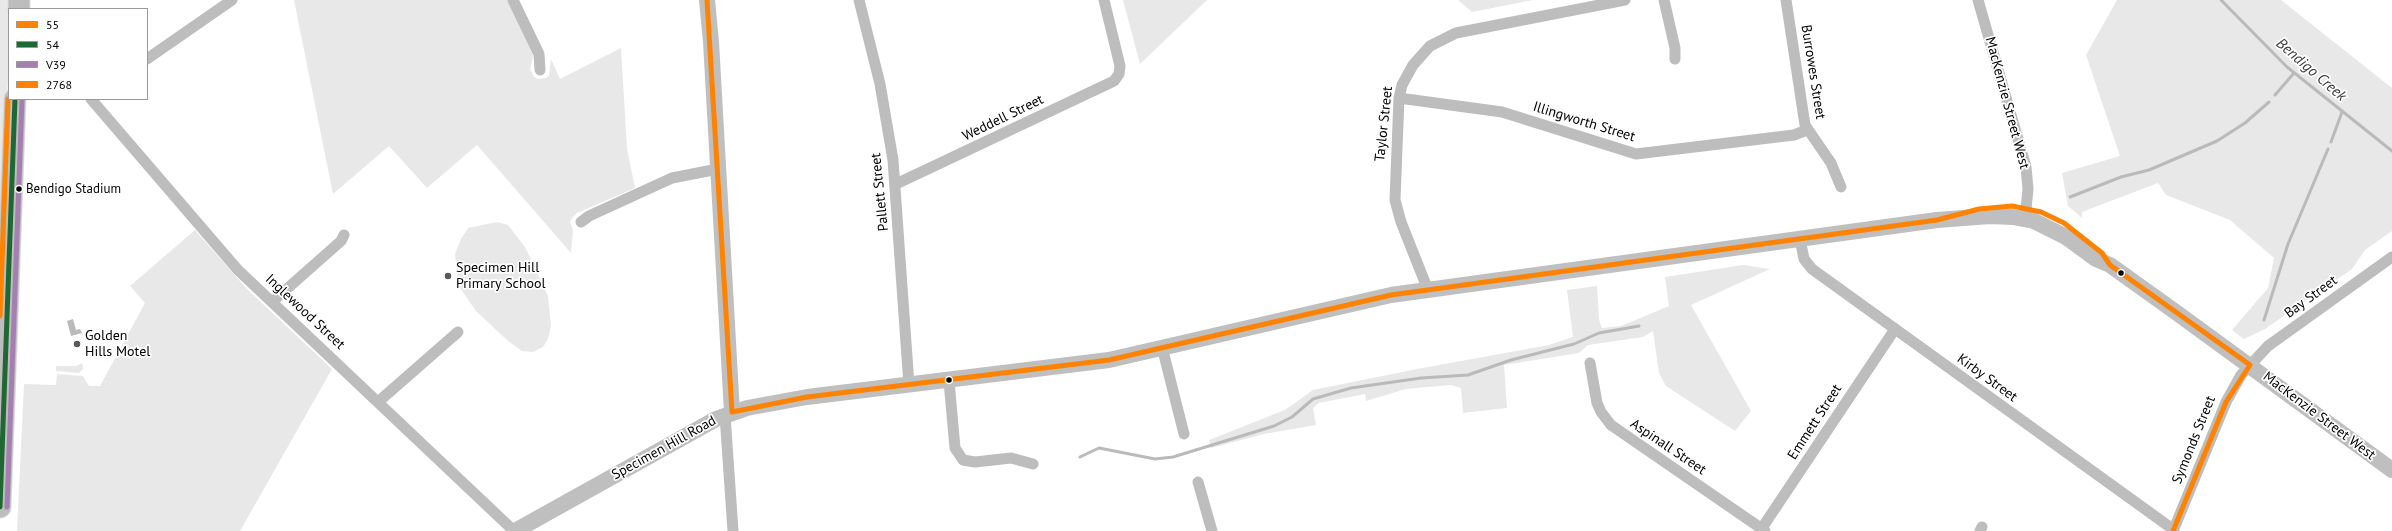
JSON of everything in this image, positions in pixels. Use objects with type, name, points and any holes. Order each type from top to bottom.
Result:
[{"type":"highway","points":[[0,507],[16,100]]},
{"type":"main road","points":[[707,0],[718,168],[729,413]]},
{"type":"main road","name":"Specimen Hill Road","points":[[516,531],[729,413],[807,397],[1081,364],[1162,347],[1352,302],[1428,290],[1937,220],[2026,213]]},
{"type":"main road","name":"MacKenzie Street West","points":[[2026,213],[2056,231],[2096,259],[2110,265],[2250,365],[2392,470]]},
{"type":"street","points":[[148,58],[218,3],[232,0]]},
{"type":"street","points":[[513,0],[539,54],[540,70]]},
{"type":"street","name":"Pallett Street","points":[[859,0],[880,84],[896,184],[909,385]]},
{"type":"street","name":"Weddell Street","points":[[896,184],[1114,81],[1119,74],[1120,66],[1104,0]]},
{"type":"street","name":"Taylor Street","points":[[1428,290],[1401,222],[1395,200],[1399,98],[1402,85],[1413,65],[1430,46],[1447,36],[1625,0]]},
{"type":"street","points":[[1664,0],[1675,48],[1675,59]]},
{"type":"street","name":"Burrowes Street","points":[[1786,0],[1803,118],[1807,130],[1832,163],[1841,187]]},
{"type":"street","name":"MacKenzie Street West","points":[[1978,0],[2026,167],[2028,189],[2026,213]]},
{"type":"street","name":"Illingworth Street","points":[[1399,98],[1502,112],[1636,154],[1794,135],[1807,130]]},
{"type":"street","name":"Inglewood Street","points":[[92,100],[238,270],[516,531]]},
{"type":"street","points":[[581,222],[589,216],[672,178],[718,168]]},
{"type":"street","points":[[272,302],[341,241],[344,235]]},
{"type":"street","name":"Kirby Street","points":[[1800,239],[1806,264],[2173,530]]},
{"type":"street","name":"Bay Street","points":[[2250,365],[2282,336],[2392,257]]},
{"type":"street","name":"Emmett Street","points":[[1762,530],[1895,329]]},
{"type":"street","points":[[378,402],[458,332]]},
{"type":"street","points":[[1162,347],[1184,434]]},
{"type":"street","name":"Aspinall Street","points":[[1590,363],[1600,412],[1611,425],[1762,530]]},
{"type":"street","name":"Symonds Street","points":[[2173,530],[2226,402],[2250,365]]},
{"type":"street","points":[[949,381],[955,448],[963,460],[975,462],[1011,458],[1033,464]]},
{"type":"street","points":[[729,413],[733,531]]},
{"type":"street","points":[[1198,482],[1212,531]]},
{"type":"shaded area","points":[[0,0],[11,0],[11,8],[8,8],[8,79],[0,288]]},
{"type":"shaded area","points":[[294,0],[509,0],[532,48],[533,56],[530,69],[534,77],[538,79],[546,78],[549,75],[551,59],[560,79],[621,48],[627,149],[635,188],[577,213],[572,218],[570,222],[573,230],[571,253],[477,145],[427,188],[389,146],[333,194]]},
{"type":"shaded area","points":[[1123,0],[1207,0],[1140,64]]},
{"type":"shaded area","points":[[1458,0],[1533,0],[1472,12]]},
{"type":"shaded area","points":[[2117,0],[2281,0],[2392,88],[2392,231],[2365,250],[2352,269],[2265,329],[2244,339],[2232,330],[2268,288],[2274,258],[2230,220],[2166,195],[2158,183],[2082,212],[2082,218],[2068,206],[2062,173],[2120,156],[2086,55]]},
{"type":"shaded area","points":[[497,222],[508,225],[525,247],[548,296],[551,326],[548,339],[543,347],[533,352],[522,351],[508,341],[476,311],[458,285],[455,254],[461,239],[468,228]]},
{"type":"shaded area","points":[[195,230],[247,289],[332,369],[240,531],[17,531],[24,384],[56,385],[57,374],[83,376],[89,386],[100,386],[145,303],[130,286]]},
{"type":"shaded area","points":[[1743,265],[1770,269],[1691,305],[1751,411],[1735,431],[1666,386],[1659,373],[1653,331],[1643,337],[1588,345],[1579,353],[1504,365],[1507,408],[1463,413],[1461,388],[1451,385],[1406,389],[1366,401],[1365,394],[1319,403],[1313,408],[1316,425],[1264,434],[1211,448],[1209,440],[1285,410],[1313,390],[1549,345],[1573,337],[1567,290],[1597,286],[1599,320],[1602,328],[1621,326],[1669,306],[1665,277]]},
{"type":"shaded area","points":[[73,319],[76,330],[80,329],[82,333],[71,336],[67,321]]},
{"type":"shaded area","points":[[82,363],[83,369],[79,373],[56,371],[56,366],[76,366]]},
{"type":"waterway","name":"Bendigo Creek","points":[[2221,0],[2287,67],[2392,151]]},
{"type":"waterway","points":[[2275,95],[2294,73]]},
{"type":"waterway","points":[[2070,197],[2121,177],[2149,170],[2217,141],[2245,123],[2269,102]]},
{"type":"waterway","points":[[2331,142],[2342,112]]},
{"type":"waterway","points":[[2264,320],[2288,244],[2328,149]]},
{"type":"waterway","points":[[1080,457],[1099,448],[1155,459],[1173,457],[1274,426],[1292,417],[1313,399],[1351,388],[1421,378],[1468,375],[1511,360],[1574,344],[1599,333],[1639,326]]},
{"type":"transit line","name":"55","points":[[707,0],[732,412]]},
{"type":"transit line","name":"2768","points":[[0,316],[8,99]]},
{"type":"transit line","name":"54","points":[[0,507],[15,100]]},
{"type":"transit line","name":"V39","points":[[7,507],[22,100]]},
{"type":"transit line","name":"55","points":[[732,412],[807,397],[1109,360],[1391,295],[1937,220],[1979,209],[2012,206],[2041,212],[2064,223],[2102,253],[2110,265],[2250,365]]},
{"type":"transit line","name":"55","points":[[2173,531],[2226,402],[2250,365]]},
{"type":"place","name":"Bendigo Stadium","points":[[19,189]]},
{"type":"place","name":"Specimen Hill Primary School","points":[[448,276]]},
{"type":"place","name":"Golden Hills Motel","points":[[77,344]]}]
